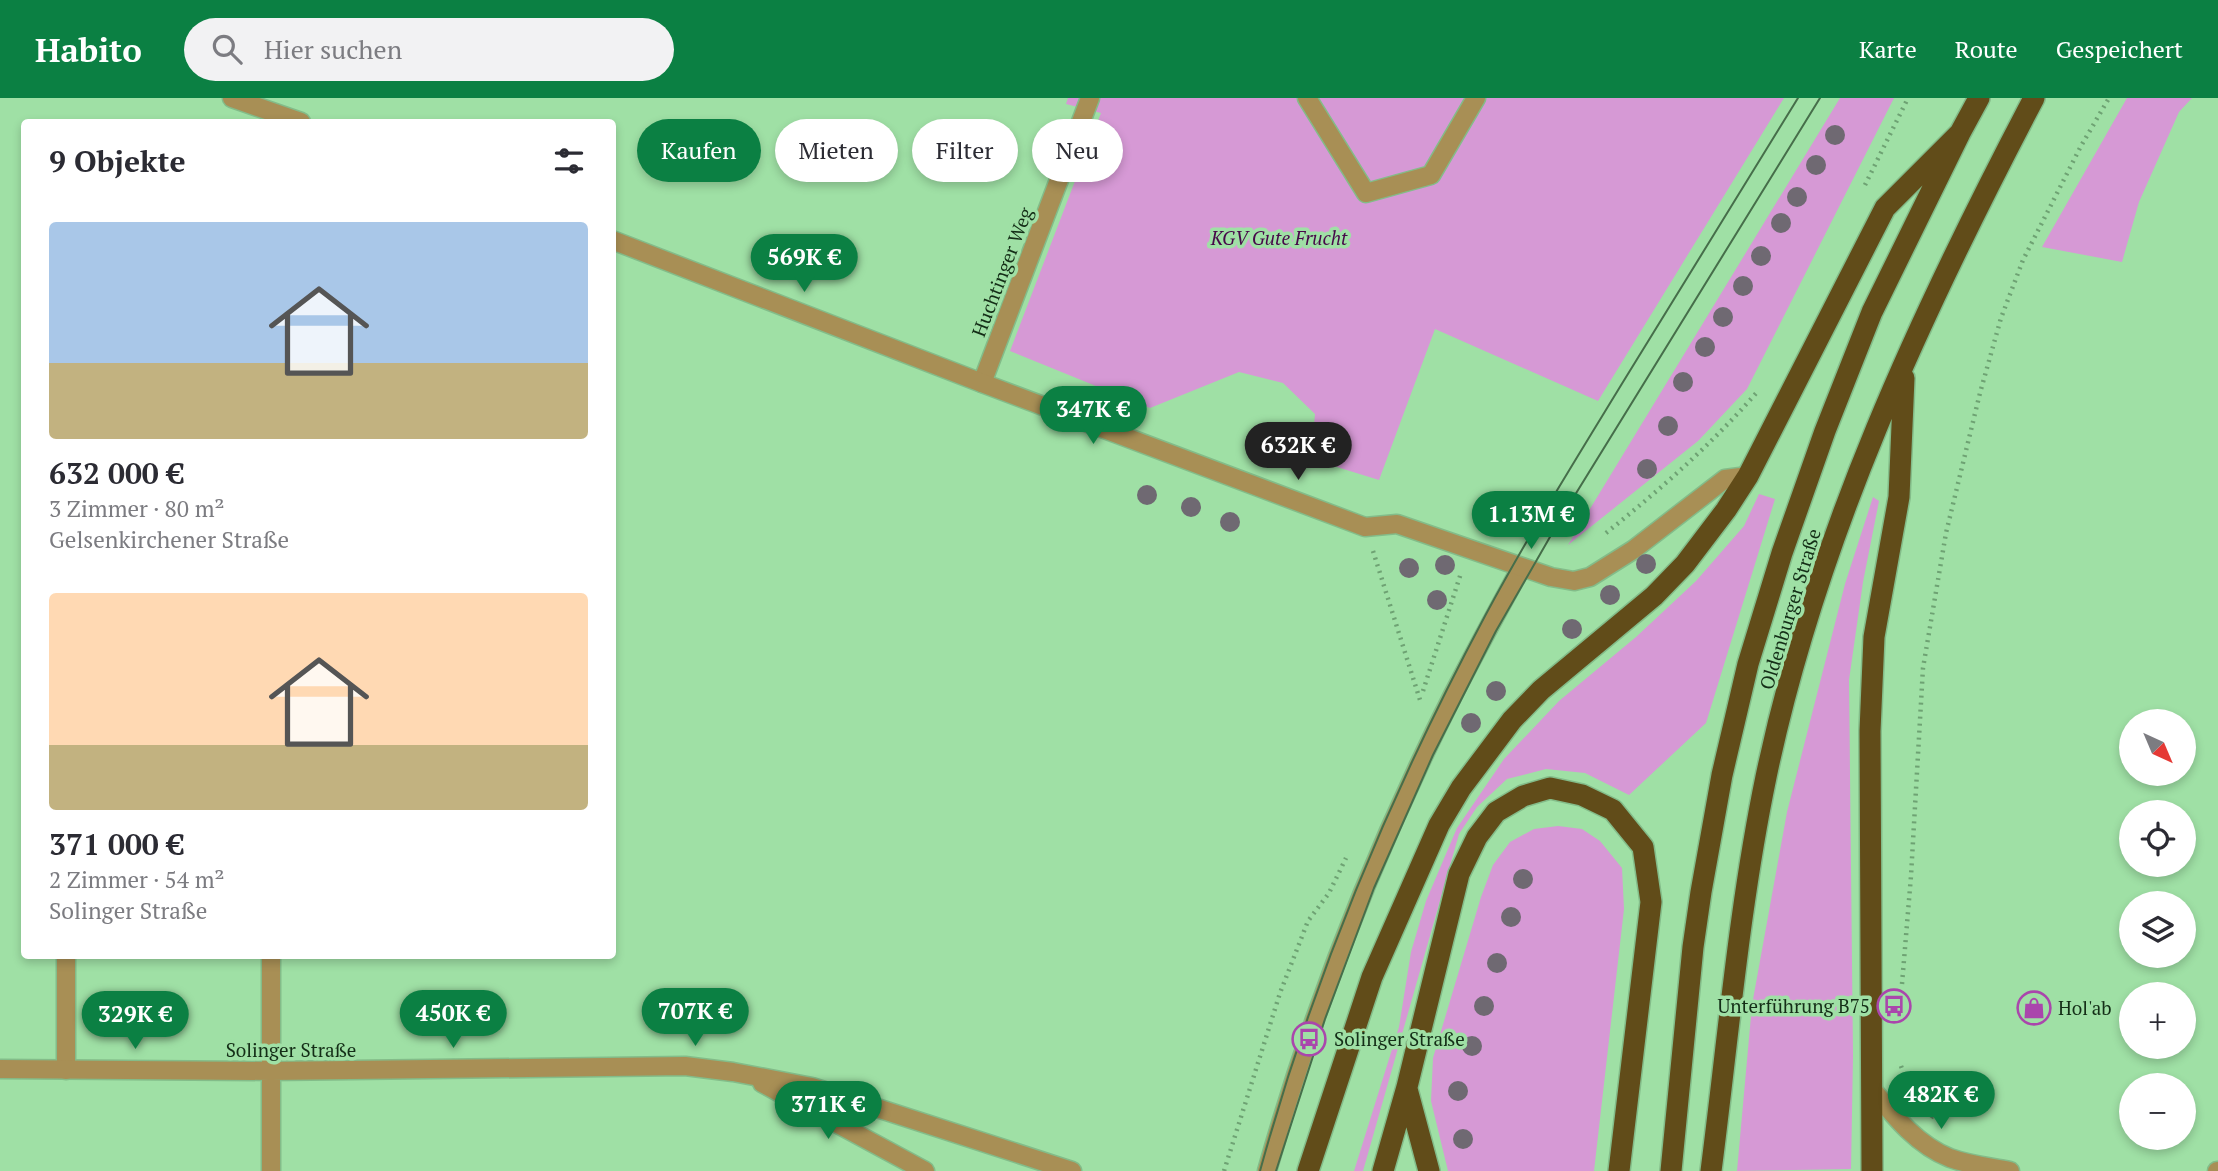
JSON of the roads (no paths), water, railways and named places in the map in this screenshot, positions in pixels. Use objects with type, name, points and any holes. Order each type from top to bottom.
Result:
[{"type":"highway","name":"Oldenburger Straße","points":[[1671,1171],[1701,892],[1722,775],[1748,664],[1782,553],[1825,431],[1872,312],[1979,98]]},
{"type":"highway","name":"Oldenburger Straße","points":[[1712,1171],[1749,873],[1766,776],[1818,584],[1905,359],[2034,98]]},
{"type":"highway","points":[[1308,1171],[1373,977],[1439,825],[1461,788],[1512,720],[1541,690],[1654,596],[1685,564],[1748,476],[1885,208],[1960,133]]},
{"type":"highway","points":[[1872,1171],[1870,731],[1874,637],[1899,497],[1905,359]]},
{"type":"highway","points":[[1383,1171],[1407,1087],[1459,874],[1476,837],[1496,812],[1522,796],[1550,788],[1582,795],[1612,810],[1643,847],[1651,902],[1619,1171]]},
{"type":"highway","points":[[1407,1087],[1429,1171]]},
{"type":"street","points":[[232,98],[292,119]]},
{"type":"street","name":"Huchtinger Weg","points":[[982,383],[1090,98]]},
{"type":"street","points":[[1307,98],[1366,193],[1431,176],[1475,98]]},
{"type":"street","points":[[616,242],[1365,527],[1397,524],[1551,577],[1574,581],[1590,577],[1633,550],[1725,480],[1748,476]]},
{"type":"street","points":[[1267,1171],[1336,962],[1373,873],[1417,770],[1521,568]]},
{"type":"street","points":[[66,959],[66,1070]]},
{"type":"street","points":[[271,959],[271,1171]]},
{"type":"street","name":"Solinger Straße","points":[[0,1069],[271,1071],[685,1066],[812,1087],[1072,1171]]},
{"type":"street","name":"Solinger Straße","points":[[749,1077],[925,1171]]},
{"type":"street","points":[[1872,1089],[1893,1115],[1923,1144],[1951,1158],[2010,1171]]},
{"type":"tram line","points":[[1260,1171],[1304,1028],[1357,888],[1386,818],[1451,683],[1501,586],[1553,498],[1798,98]]},
{"type":"tram line","points":[[1276,1171],[1325,1019],[1374,888],[1433,755],[1496,631],[1562,516],[1820,98]]},
{"type":"place","name":"Unterführung B75","points":[[1894,1006]]},
{"type":"place","name":"Hol'ab","points":[[2034,1008]]},
{"type":"place","name":"Solinger Straße","points":[[1309,1039]]},
{"type":"park label","name":"KGV Gute Frucht","points":[[1279,238]]}]
